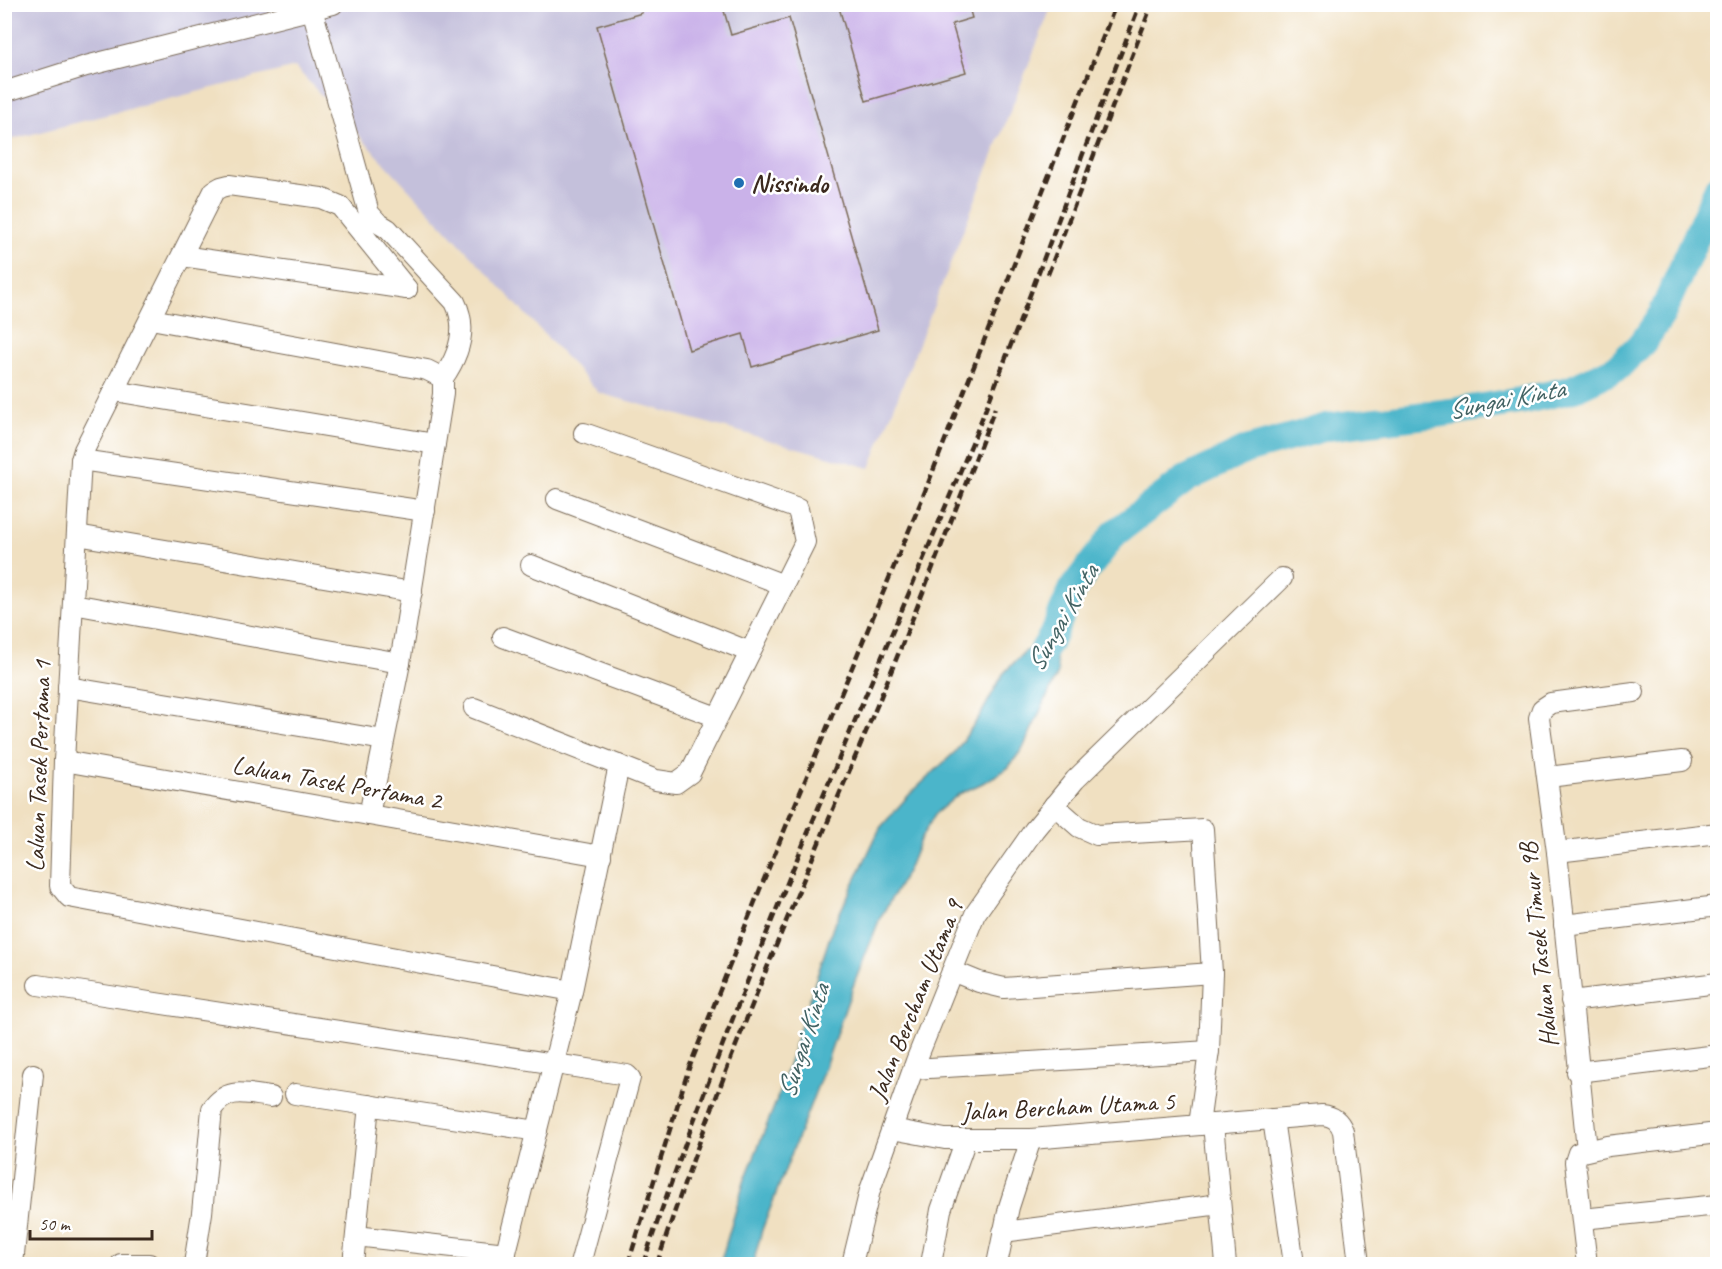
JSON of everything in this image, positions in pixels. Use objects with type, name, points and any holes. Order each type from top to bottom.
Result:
[{"type":"street","points":[[4,92],[86,66],[333,4]]},
{"type":"street","points":[[312,9],[369,213],[378,223],[388,229],[455,302],[462,325],[460,345],[453,364],[443,378],[443,394],[400,663],[369,815]]},
{"type":"street","name":"Laluan Tasek Pertama 1","points":[[182,256],[407,290],[340,206],[321,198],[229,185],[214,191],[81,460],[64,761],[60,886],[69,897],[572,991]]},
{"type":"street","points":[[151,319],[427,370],[443,378]]},
{"type":"street","points":[[114,391],[435,444]]},
{"type":"street","points":[[474,708],[656,780],[676,783],[690,773],[805,542],[798,509],[584,433]]},
{"type":"street","points":[[81,460],[425,511]]},
{"type":"street","points":[[557,499],[784,585]]},
{"type":"street","points":[[77,535],[412,591]]},
{"type":"street","points":[[531,565],[750,652]]},
{"type":"street","name":"Jalan Bercham Utama 9","points":[[852,1264],[864,1210],[913,1069],[975,914],[1034,830],[1075,780],[1282,578]]},
{"type":"street","points":[[73,604],[400,663]]},
{"type":"street","points":[[504,637],[717,717]]},
{"type":"street","points":[[68,687],[384,740]]},
{"type":"street","name":"Haluan Tasek Timur 9B","points":[[1587,1150],[1557,852],[1539,722],[1542,709],[1551,703],[1634,692]]},
{"type":"street","name":"Laluan Tasek Pertama 2","points":[[64,761],[601,856]]},
{"type":"street","points":[[1548,777],[1682,761]]},
{"type":"street","points":[[356,1236],[504,1259],[572,991],[619,765]]},
{"type":"street","points":[[1054,805],[1079,827],[1097,835],[1203,829],[1212,973],[1206,1124],[1220,1204],[1226,1264]]},
{"type":"street","points":[[1557,852],[1718,833]]},
{"type":"street","points":[[1564,925],[1718,906]]},
{"type":"street","points":[[952,971],[1004,988],[1212,973]]},
{"type":"street","points":[[1571,1001],[1718,983]]},
{"type":"street","points":[[38,985],[627,1075],[630,1078],[579,1264]]},
{"type":"street","points":[[913,1069],[1209,1051]]},
{"type":"street","points":[[1578,1072],[1718,1055]]},
{"type":"street","points":[[13,1264],[33,1074]]},
{"type":"street","points":[[194,1264],[202,1213],[212,1109],[220,1098],[232,1093],[271,1097]]},
{"type":"street","points":[[296,1094],[537,1131]]},
{"type":"street","points":[[353,1264],[369,1105]]},
{"type":"street","name":"Jalan Bercham Utama 5","points":[[892,1129],[933,1138],[1031,1139],[1322,1115],[1336,1119],[1343,1131],[1359,1264]]},
{"type":"street","points":[[1274,1119],[1293,1264]]},
{"type":"street","points":[[1587,1264],[1575,1162],[1578,1153],[1718,1133]]},
{"type":"street","points":[[931,1264],[941,1210],[966,1139]]},
{"type":"street","points":[[997,1264],[1003,1232],[1031,1139]]},
{"type":"street","points":[[1003,1232],[1220,1204]]},
{"type":"street","points":[[1582,1219],[1718,1205]]},
{"type":"street","points":[[121,1264],[149,1264]]},
{"type":"shaded area","points":[[5,5],[1052,5],[870,468],[599,393],[295,67],[5,141]]},
{"type":"water","name":"Sungai Kinta","points":[[1052,636],[1058,673],[1023,748],[1008,768],[959,794],[935,814],[920,840],[908,870],[880,918],[762,1230],[753,1264],[720,1264],[744,1182],[776,1102],[833,927],[880,828],[908,796],[956,751],[981,714],[1003,674],[1024,652]]},
{"type":"building","name":"Nissindo","points":[[640,4],[722,4],[731,35],[789,18],[878,330],[752,367],[743,334],[689,350],[597,26],[642,13]]},
{"type":"building","points":[[838,4],[968,4],[972,18],[952,24],[966,72],[866,101]]},
{"type":"waterway","name":"Sungai Kinta","points":[[1032,669],[1052,636],[1073,588],[1115,533],[1186,479],[1246,450],[1327,427],[1520,401],[1570,390],[1617,368],[1644,341],[1662,314],[1718,188]]},
{"type":"railway","points":[[628,1264],[689,1068],[760,889],[922,499],[1116,4]]},
{"type":"railway","points":[[643,1264],[718,1056],[800,851],[972,443],[1140,4]]},
{"type":"railway","points":[[1048,274],[1152,4]]},
{"type":"railway","points":[[657,1264],[681,1192],[734,1051],[894,665],[995,408]]},
{"type":"place","name":"Nissindo","points":[[739,183]]}]
